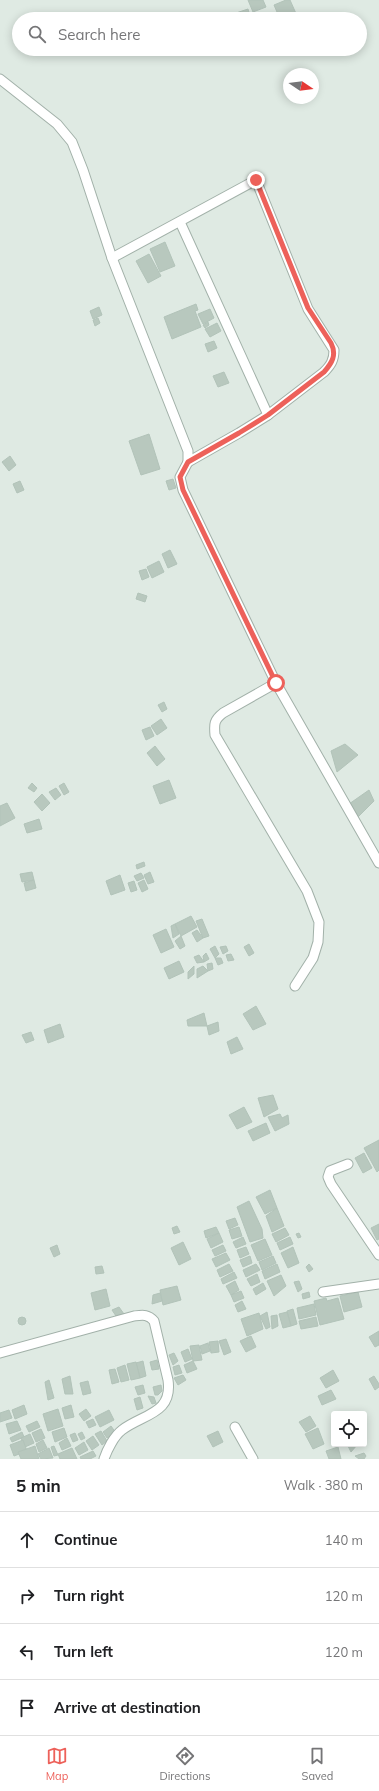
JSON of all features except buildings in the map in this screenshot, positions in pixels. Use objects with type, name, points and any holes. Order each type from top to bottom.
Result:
[{"type":"street","points":[[0,79],[57,124],[72,142],[83,170],[112,258],[188,451],[188,462],[180,477],[183,490],[276,683],[379,863]]},
{"type":"street","points":[[112,258],[256,180],[308,308],[334,350],[334,357],[331,365],[324,372],[268,415],[188,462]]},
{"type":"street","points":[[180,222],[268,415]]},
{"type":"street","points":[[276,683],[223,713],[217,718],[214,724],[215,735],[306,891],[319,922],[318,942],[312,958],[295,986]]},
{"type":"street","points":[[348,1164],[332,1169],[328,1177],[331,1184],[379,1255]]},
{"type":"street","points":[[323,1292],[379,1284]]},
{"type":"street","points":[[0,1353],[134,1316],[143,1314],[150,1316],[154,1321],[168,1380],[169,1388],[167,1398],[160,1408],[121,1431],[104,1459]]},
{"type":"street","points":[[235,1426],[253,1459]]},
{"type":"route","points":[[256,180],[308,308],[331,343],[334,350],[334,357],[331,365],[324,372],[268,415],[188,462],[181,472],[180,483],[276,683]]}]
